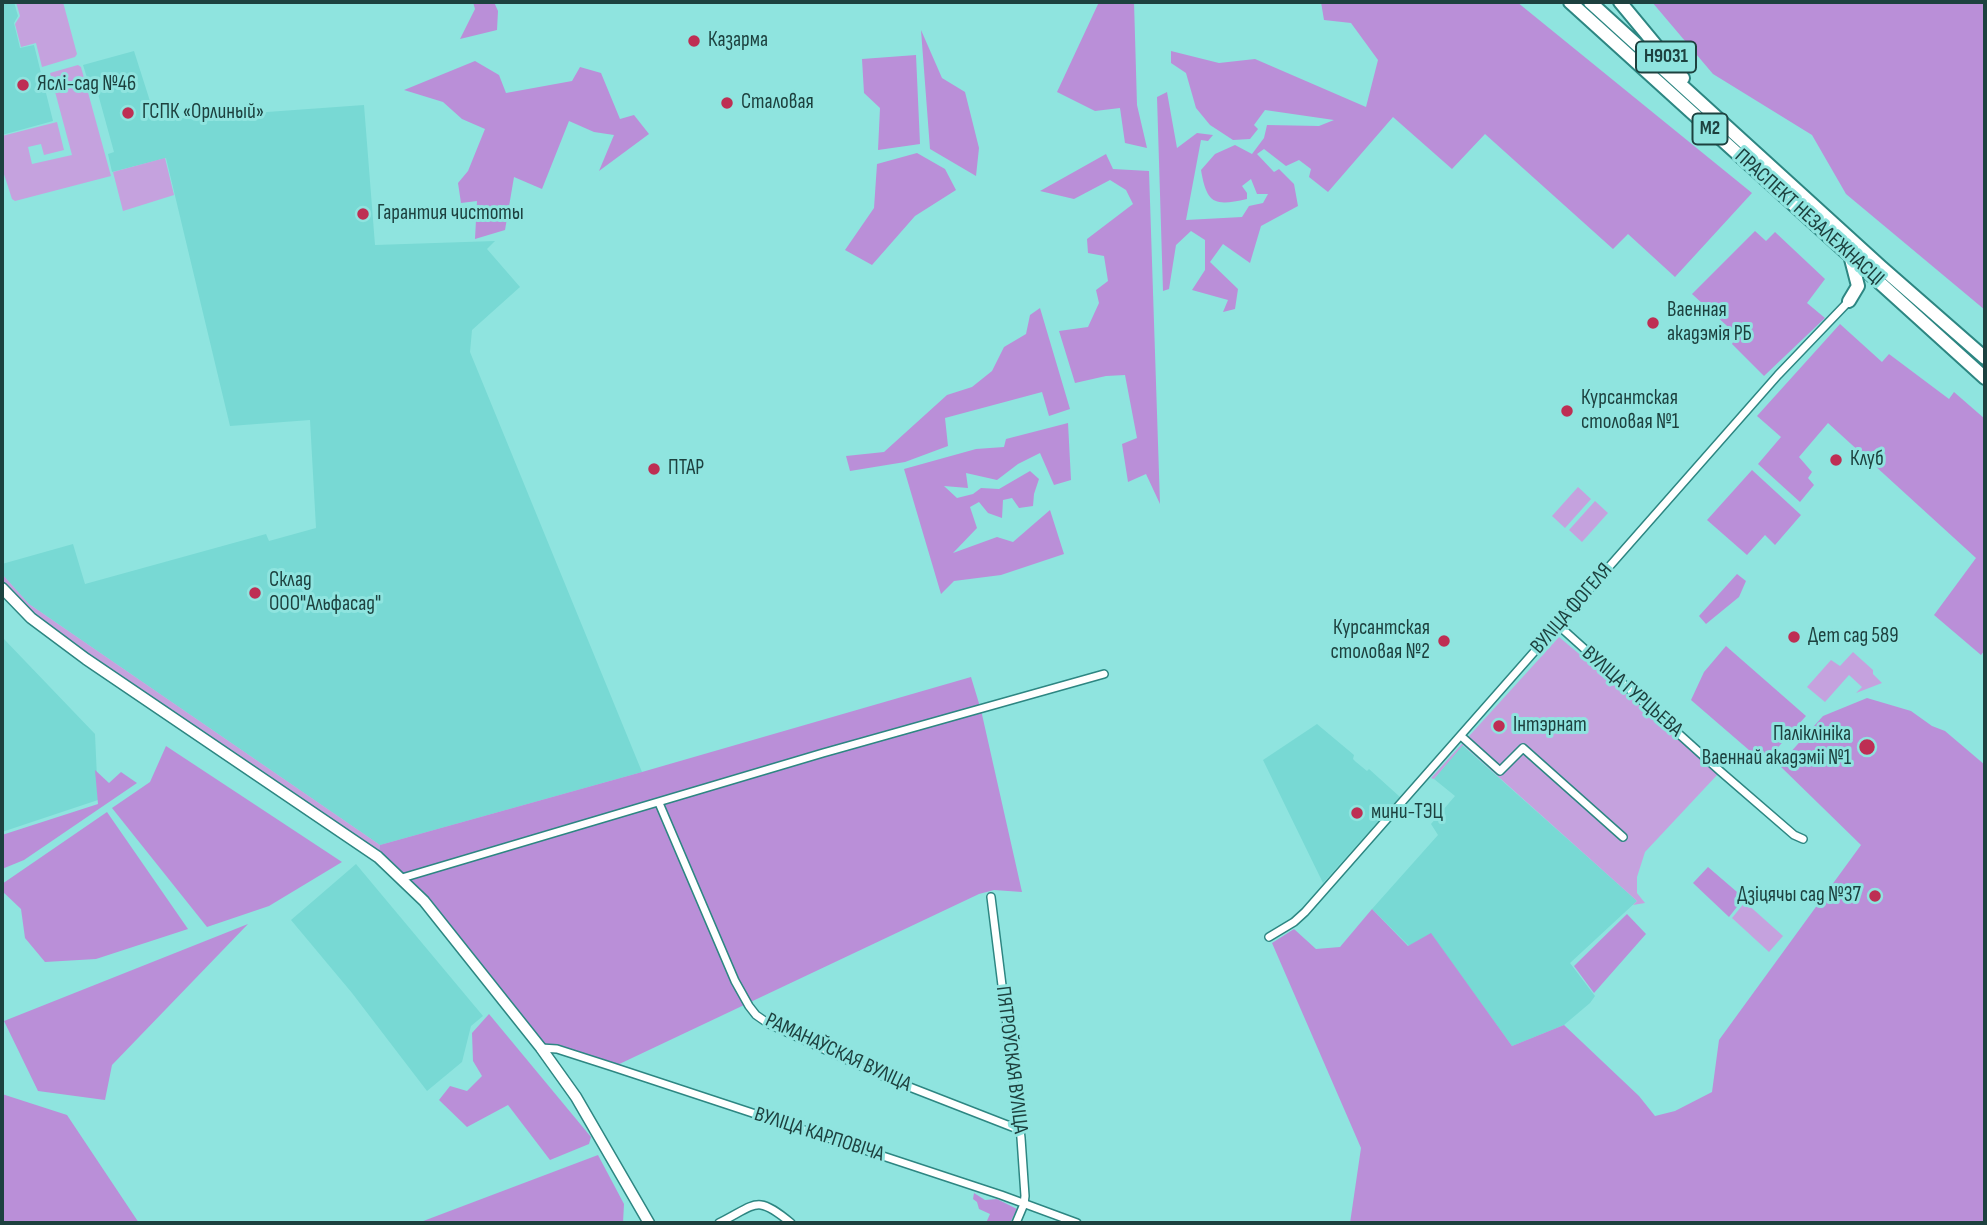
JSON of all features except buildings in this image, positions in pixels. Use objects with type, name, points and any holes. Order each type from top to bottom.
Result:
[{"type":"highway","name":"ПРАСПЕКТ НЕЗАЛЕЖНАСЦІ","points":[[1570,2],[1985,379]]},
{"type":"highway","name":"ПРАСПЕКТ НЕЗАЛЕЖНАСЦІ","points":[[1590,2],[1985,358]]},
{"type":"highway","name":"Н9031","points":[[1620,2],[1713,113]]},
{"type":"highway","points":[[1849,301],[1858,286],[1850,256]]},
{"type":"highway","points":[[1849,301],[1867,290],[1893,295]]},
{"type":"main road","points":[[2,588],[31,618],[86,659],[377,857],[402,878],[458,941],[541,1048],[576,1097],[649,1223]]},
{"type":"street","name":"ВУЛІЦА ФОГЕЛЯ","points":[[1269,937],[1297,920],[1778,375],[1849,301]]},
{"type":"street","name":"ВУЛІЦА ГУРЦЬЕВА","points":[[1558,625],[1720,771],[1794,835],[1803,839]]},
{"type":"street","points":[[402,878],[1104,674]]},
{"type":"street","points":[[1461,736],[1500,771],[1523,748],[1623,837]]},
{"type":"street","name":"РАМАНАЎСКАЯ ВУЛІЦА","points":[[659,803],[735,981],[756,1015],[769,1024],[877,1074],[1020,1130]]},
{"type":"street","name":"ПЯТРОЎСКАЯ ВУЛІЦА","points":[[991,897],[1020,1130],[1024,1204],[1016,1223]]},
{"type":"street","name":"ВУЛІЦА КАРПОВІЧА","points":[[541,1048],[557,1049],[613,1067],[1077,1223]]},
{"type":"street","points":[[719,1223],[761,1204],[770,1206],[792,1223]]},
{"type":"shaded area","name":"Яслі-сад №46","points":[[2,2],[14,2],[18,16],[14,23],[20,48],[34,45],[53,121],[2,135]]},
{"type":"shaded area","points":[[16,2],[63,2],[77,54],[75,57],[42,67],[36,43],[21,47],[15,24],[20,16]]},
{"type":"shaded area","points":[[473,2],[494,2],[498,11],[497,30],[460,39],[475,9]]},
{"type":"shaded area","points":[[1099,2],[1134,2],[1137,105],[1147,148],[1125,143],[1120,108],[1095,111],[1057,92]]},
{"type":"shaded area","points":[[1321,2],[1517,2],[1752,193],[1675,277],[1628,234],[1613,249],[1485,134],[1452,169],[1393,117],[1328,192],[1309,177],[1311,169],[1299,160],[1286,166],[1264,149],[1257,154],[1274,172],[1279,169],[1294,184],[1298,206],[1261,226],[1250,263],[1223,244],[1210,262],[1238,289],[1235,309],[1223,312],[1228,300],[1192,290],[1205,270],[1205,240],[1191,231],[1176,245],[1169,289],[1163,291],[1157,97],[1167,92],[1177,148],[1197,133],[1213,135],[1208,141],[1201,140],[1186,220],[1242,217],[1249,206],[1263,203],[1268,194],[1257,194],[1251,179],[1242,186],[1247,193],[1247,199],[1227,202],[1214,200],[1206,190],[1201,170],[1215,154],[1235,145],[1252,154],[1264,138],[1267,125],[1319,126],[1334,120],[1265,110],[1254,125],[1258,129],[1250,139],[1233,140],[1210,125],[1196,108],[1186,73],[1171,63],[1171,51],[1219,63],[1255,59],[1366,107],[1378,60],[1351,23],[1324,20]]},
{"type":"shaded area","points":[[1652,2],[1985,2],[1985,310],[1846,194],[1812,135],[1713,74]]},
{"type":"shaded area","points":[[921,30],[942,78],[965,92],[979,148],[976,176],[930,149]]},
{"type":"shaded area","points":[[134,51],[156,120],[364,105],[375,245],[495,241],[487,249],[520,287],[472,330],[470,352],[642,772],[380,845],[29,604],[2,574],[2,564],[73,544],[85,584],[266,534],[269,541],[316,528],[310,420],[230,426],[166,158],[112,172],[108,154],[114,152],[95,83],[89,84],[83,65]]},
{"type":"shaded area","points":[[916,55],[920,144],[878,150],[880,108],[864,93],[862,59]]},
{"type":"shaded area","points":[[475,61],[499,75],[506,93],[572,81],[580,67],[601,73],[620,119],[634,115],[649,134],[599,171],[614,135],[594,132],[569,121],[542,189],[514,177],[505,230],[475,239],[477,201],[461,203],[458,183],[468,171],[485,129],[462,119],[443,102],[404,90]]},
{"type":"shaded area","points":[[78,65],[81,67],[111,176],[15,201],[2,168],[2,136],[57,122],[64,150],[44,155],[41,144],[28,147],[32,164],[72,155],[50,73]]},
{"type":"shaded area","points":[[917,153],[945,169],[956,190],[915,216],[872,265],[845,250],[874,208],[877,164]]},
{"type":"shaded area","points":[[1106,154],[1113,169],[1149,171],[1160,504],[1146,474],[1128,482],[1122,444],[1137,438],[1125,375],[1075,383],[1059,331],[1088,327],[1099,303],[1096,290],[1108,281],[1104,256],[1088,253],[1087,239],[1133,204],[1126,190],[1110,180],[1074,199],[1040,191]]},
{"type":"shaded area","points":[[165,158],[174,195],[123,211],[113,172]]},
{"type":"shaded area","points":[[1755,231],[1766,241],[1775,232],[1825,279],[1807,303],[1825,318],[1764,376],[1732,344],[1737,335],[1692,294]]},
{"type":"shaded area","points":[[1040,308],[1070,409],[1049,416],[1042,392],[945,418],[948,446],[905,462],[850,471],[846,456],[884,452],[947,395],[972,387],[992,371],[1004,347],[1026,334],[1030,315]]},
{"type":"shaded area","points":[[1840,324],[1882,362],[1889,354],[1949,399],[1954,392],[1985,419],[1985,650],[1981,655],[1934,615],[1976,558],[1828,423],[1799,457],[1812,472],[1808,478],[1814,485],[1800,502],[1758,464],[1781,437],[1757,416]]},
{"type":"shaded area","points":[[1068,423],[1071,480],[1054,485],[1040,453],[1018,464],[997,480],[966,473],[968,488],[944,486],[957,498],[973,494],[981,488],[999,489],[1030,471],[1039,479],[1033,506],[1019,508],[1012,498],[1003,500],[1002,518],[988,513],[979,502],[970,507],[977,528],[953,553],[997,537],[1013,542],[1050,510],[1064,554],[1001,575],[954,581],[941,594],[904,469],[976,449],[1004,447],[1006,439]]},
{"type":"shaded area","points":[[1752,470],[1801,515],[1775,545],[1765,535],[1747,555],[1707,520]]},
{"type":"shaded area","points":[[1578,487],[1591,499],[1565,528],[1552,516]]},
{"type":"shaded area","points":[[1595,501],[1608,513],[1582,542],[1569,530]]},
{"type":"shaded area","points":[[2,574],[29,604],[380,845],[378,857],[86,659],[2,588]]},
{"type":"shaded area","points":[[1737,574],[1746,581],[1739,597],[1706,624],[1699,616]]},
{"type":"shaded area","points":[[2,637],[95,734],[98,800],[2,832]]},
{"type":"shaded area","points":[[1559,637],[1718,774],[1645,852],[1637,877],[1637,893],[1645,903],[1633,905],[1637,901],[1463,745],[1434,779],[1431,778]]},
{"type":"shaded area","points":[[1726,646],[1806,716],[1764,763],[1691,700],[1704,672]]},
{"type":"shaded area","points":[[1853,652],[1873,670],[1873,674],[1882,683],[1856,693],[1862,687],[1849,675],[1825,702],[1807,687],[1831,660],[1840,666]]},
{"type":"shaded area","points":[[971,677],[981,710],[1022,892],[994,890],[979,894],[613,1067],[541,1048],[458,941],[378,857],[380,845]]},
{"type":"shaded area","points":[[1867,698],[1911,711],[1932,726],[1945,731],[1985,765],[1985,1223],[1350,1223],[1361,1148],[1272,943],[1294,929],[1316,949],[1340,947],[1372,909],[1408,946],[1431,933],[1512,1046],[1564,1025],[1639,1096],[1655,1116],[1675,1111],[1712,1092],[1719,1040],[1861,845],[1779,765],[1823,716]]},
{"type":"shaded area","points":[[1317,724],[1354,755],[1356,762],[1367,771],[1369,769],[1400,797],[1323,883],[1263,760]]},
{"type":"shaded area","points":[[1462,745],[1637,901],[1570,963],[1595,996],[1590,1003],[1564,1025],[1512,1046],[1431,934],[1409,946],[1372,909],[1438,835],[1431,824],[1455,796],[1434,779]]},
{"type":"shaded area","points":[[166,746],[342,862],[269,906],[207,927],[112,808],[150,782]]},
{"type":"shaded area","points":[[95,770],[109,783],[121,772],[137,783],[24,860],[2,869],[2,835],[98,804]]},
{"type":"shaded area","points":[[107,812],[188,929],[96,959],[45,962],[25,938],[21,909],[2,891],[2,884]]},
{"type":"shaded area","points":[[356,864],[483,1016],[471,1026],[462,1062],[427,1091],[352,993],[291,920]]},
{"type":"shaded area","points":[[1708,867],[1744,898],[1729,917],[1693,883]]},
{"type":"shaded area","points":[[1745,902],[1783,936],[1769,952],[1732,918]]},
{"type":"shaded area","points":[[1627,914],[1646,934],[1594,993],[1574,966]]},
{"type":"shaded area","points":[[248,924],[112,1065],[105,1100],[38,1091],[4,1021]]},
{"type":"shaded area","points":[[489,1014],[591,1137],[589,1144],[550,1160],[508,1105],[467,1127],[439,1100],[450,1086],[467,1091],[482,1076],[473,1061],[472,1033]]},
{"type":"shaded area","points":[[2,1094],[67,1115],[139,1223],[2,1223]]},
{"type":"shaded area","points":[[598,1155],[624,1204],[623,1223],[418,1223]]},
{"type":"shaded area","points":[[974,1193],[985,1200],[997,1199],[1017,1209],[1010,1223],[986,1223],[990,1214],[979,1209],[973,1199]]},
{"type":"place","name":"Казарма","points":[[694,41]]},
{"type":"place","name":"Яслі-сад №46","points":[[23,85]]},
{"type":"place","name":"Сталовая","points":[[727,103]]},
{"type":"place","name":"ГСПК «Орлиный»","points":[[128,113]]},
{"type":"place","name":"Гарантия чистоты","points":[[363,214]]},
{"type":"place","name":"Ваенная акадэмія РБ","points":[[1653,323]]},
{"type":"place","name":"Курсантская столовая №1","points":[[1567,411]]},
{"type":"place","name":"Клуб","points":[[1836,460]]},
{"type":"place","name":"ПТАР","points":[[654,469]]},
{"type":"place","name":"Склад ООО\"Альфасад\"","points":[[255,593]]},
{"type":"place","name":"Дет сад 589","points":[[1794,637]]},
{"type":"place","name":"Курсантская столовая №2","points":[[1444,641]]},
{"type":"place","name":"Інтэрнат","points":[[1499,726]]},
{"type":"place","name":"Паліклініка Ваеннай акадэміі №1","points":[[1867,747]]},
{"type":"place","name":"мини-ТЭЦ","points":[[1357,813]]},
{"type":"place","name":"Дзіцячы сад №37","points":[[1875,896]]}]
